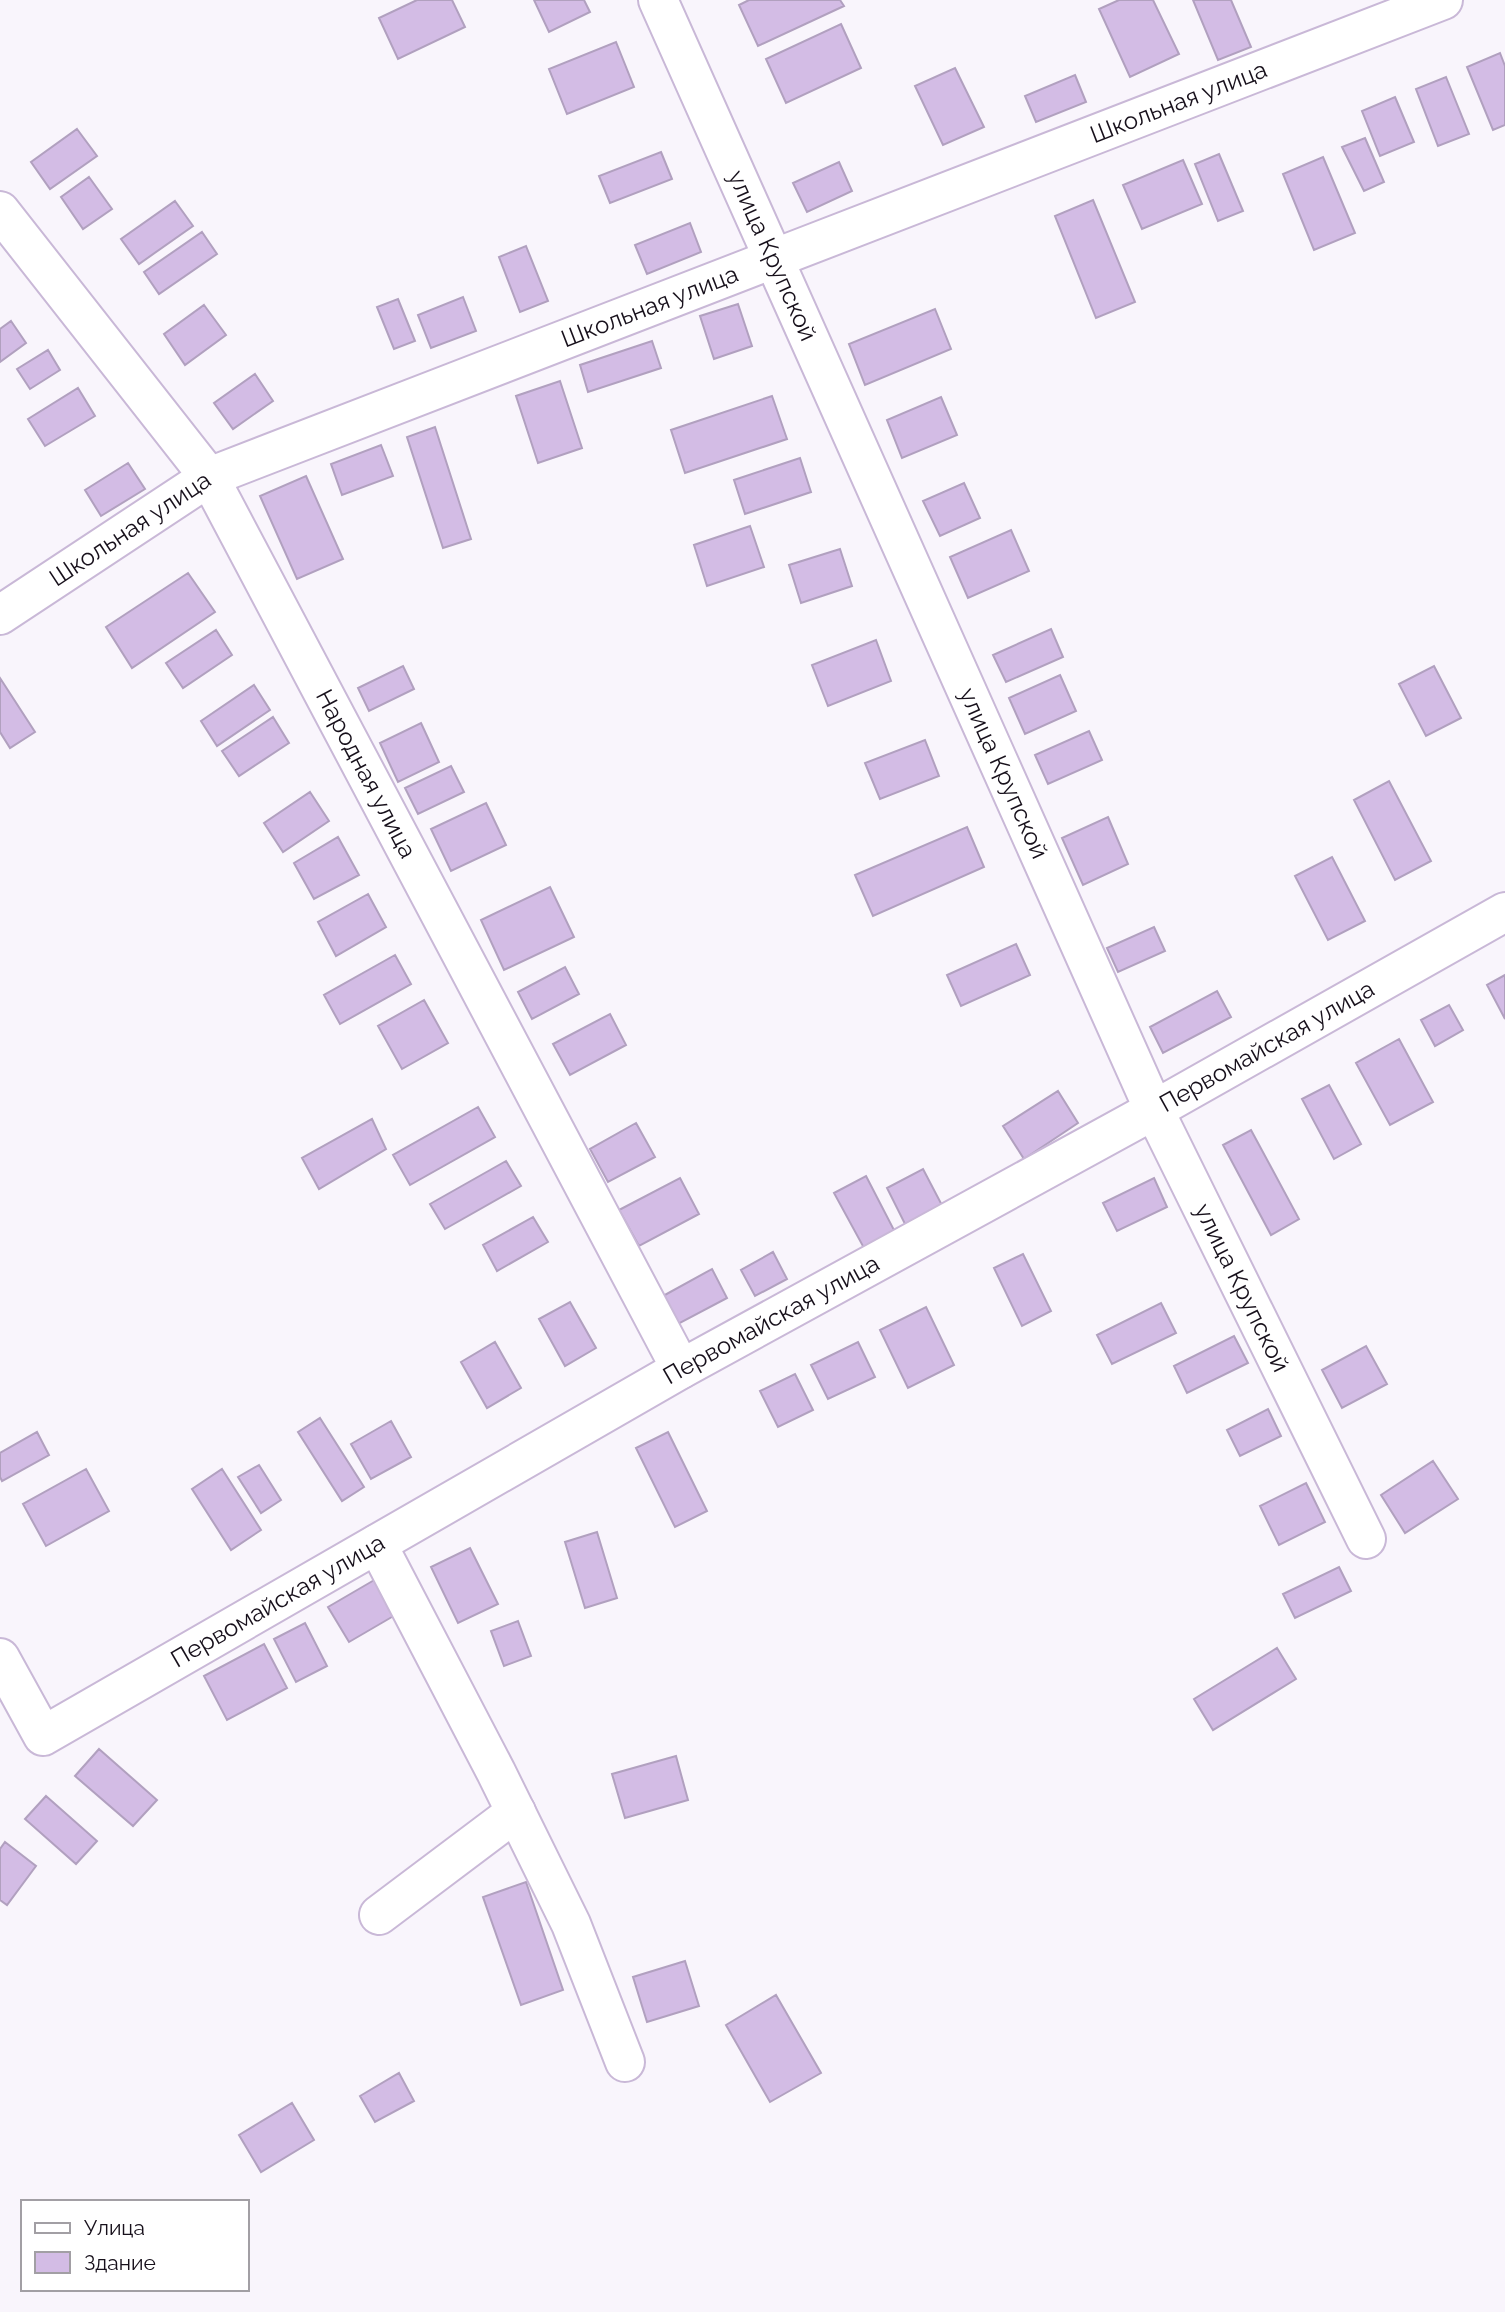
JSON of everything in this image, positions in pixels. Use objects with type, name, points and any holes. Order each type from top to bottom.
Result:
[{"type":"street","name":"улица Крупской","points":[[658,0],[1154,1110],[1366,1539]]},
{"type":"street","name":"Школьная улица","points":[[0,615],[209,477],[1443,0]]},
{"type":"street","name":"Народная улица","points":[[0,211],[209,477],[681,1369]]},
{"type":"street","name":"Первомайская улица","points":[[0,1658],[43,1737],[681,1369],[1154,1110],[1505,912]]},
{"type":"street","points":[[377,1544],[571,1924],[625,2062]]},
{"type":"street","points":[[379,1915],[516,1812]]},
{"type":"building","points":[[417,0],[452,0],[465,27],[398,59],[379,18]]},
{"type":"building","points":[[534,0],[584,0],[590,12],[549,32]]},
{"type":"building","points":[[749,0],[840,0],[844,6],[758,46],[739,5]]},
{"type":"building","points":[[1119,0],[1153,0],[1179,54],[1130,77],[1099,9]]},
{"type":"building","points":[[1193,0],[1231,0],[1251,47],[1218,60]]},
{"type":"building","points":[[841,24],[861,68],[786,103],[766,59]]},
{"type":"building","points":[[616,42],[634,87],[567,114],[549,69]]},
{"type":"building","points":[[1500,53],[1505,66],[1505,125],[1493,130],[1467,67]]},
{"type":"building","points":[[955,68],[984,127],[943,145],[915,86]]},
{"type":"building","points":[[1075,75],[1086,102],[1036,122],[1025,96]]},
{"type":"building","points":[[1446,77],[1469,134],[1438,146],[1416,89]]},
{"type":"building","points":[[1395,97],[1414,142],[1380,156],[1362,111]]},
{"type":"building","points":[[77,129],[97,156],[50,189],[31,162]]},
{"type":"building","points":[[1365,138],[1384,182],[1364,191],[1342,147]]},
{"type":"building","points":[[661,152],[672,179],[610,203],[599,176]]},
{"type":"building","points":[[1219,154],[1243,211],[1218,221],[1195,164]]},
{"type":"building","points":[[1323,157],[1355,233],[1314,250],[1283,174]]},
{"type":"building","points":[[1183,160],[1202,204],[1142,229],[1123,185]]},
{"type":"building","points":[[839,162],[852,191],[807,212],[793,183]]},
{"type":"building","points":[[89,177],[112,209],[83,229],[61,197]]},
{"type":"building","points":[[1093,200],[1135,302],[1096,318],[1055,216]]},
{"type":"building","points":[[175,201],[193,226],[139,264],[121,239]]},
{"type":"building","points":[[690,223],[701,252],[647,274],[635,245]]},
{"type":"building","points":[[202,232],[217,254],[159,294],[144,272]]},
{"type":"building","points":[[526,246],[548,301],[520,312],[499,257]]},
{"type":"building","points":[[463,297],[476,331],[431,348],[418,315]]},
{"type":"building","points":[[398,299],[415,341],[394,349],[377,307]]},
{"type":"building","points":[[738,304],[752,346],[714,359],[700,316]]},
{"type":"building","points":[[204,305],[226,335],[185,365],[164,334]]},
{"type":"building","points":[[935,309],[951,349],[865,385],[849,344]]},
{"type":"building","points":[[11,321],[26,343],[0,362],[0,329]]},
{"type":"building","points":[[652,341],[661,368],[588,392],[580,365]]},
{"type":"building","points":[[48,350],[60,370],[30,389],[17,369]]},
{"type":"building","points":[[255,374],[273,401],[233,429],[214,403]]},
{"type":"building","points":[[560,381],[582,448],[538,463],[516,396]]},
{"type":"building","points":[[78,388],[95,416],[45,446],[28,419]]},
{"type":"building","points":[[772,396],[787,439],[685,473],[671,430]]},
{"type":"building","points":[[941,397],[957,435],[902,458],[887,420]]},
{"type":"building","points":[[435,427],[471,539],[443,548],[407,437]]},
{"type":"building","points":[[381,445],[393,476],[342,495],[331,464]]},
{"type":"building","points":[[800,458],[811,492],[745,514],[734,480]]},
{"type":"building","points":[[128,463],[145,489],[101,516],[85,490]]},
{"type":"building","points":[[306,476],[343,559],[297,579],[260,496]]},
{"type":"building","points":[[964,483],[980,518],[940,536],[923,501]]},
{"type":"building","points":[[750,526],[764,567],[707,586],[694,545]]},
{"type":"building","points":[[1011,530],[1029,571],[968,598],[950,557]]},
{"type":"building","points":[[840,549],[852,586],[801,603],[789,565]]},
{"type":"building","points":[[188,573],[215,612],[132,668],[106,627]]},
{"type":"building","points":[[1051,629],[1063,657],[1006,682],[993,655]]},
{"type":"building","points":[[216,630],[232,655],[183,688],[166,663]]},
{"type":"building","points":[[876,640],[891,681],[828,706],[812,665]]},
{"type":"building","points":[[403,666],[414,689],[369,711],[358,688]]},
{"type":"building","points":[[1434,666],[1461,718],[1426,736],[1399,684]]},
{"type":"building","points":[[1060,675],[1076,711],[1025,734],[1009,698]]},
{"type":"building","points":[[0,678],[35,732],[10,748],[0,732]]},
{"type":"building","points":[[254,685],[270,710],[217,746],[201,721]]},
{"type":"building","points":[[273,717],[289,743],[239,776],[222,751]]},
{"type":"building","points":[[421,723],[439,762],[398,782],[380,743]]},
{"type":"building","points":[[1089,731],[1102,760],[1048,784],[1035,755]]},
{"type":"building","points":[[925,740],[939,776],[880,799],[865,763]]},
{"type":"building","points":[[451,766],[464,792],[418,814],[405,788]]},
{"type":"building","points":[[1389,781],[1431,861],[1395,880],[1354,800]]},
{"type":"building","points":[[310,792],[329,821],[283,852],[264,823]]},
{"type":"building","points":[[486,803],[506,845],[451,871],[431,829]]},
{"type":"building","points":[[1108,817],[1128,864],[1083,885],[1062,838]]},
{"type":"building","points":[[967,827],[984,867],[873,916],[855,875]]},
{"type":"building","points":[[338,837],[359,875],[314,899],[294,863]]},
{"type":"building","points":[[1332,857],[1365,921],[1328,940],[1295,876]]},
{"type":"building","points":[[550,887],[574,937],[504,970],[481,920]]},
{"type":"building","points":[[368,894],[386,927],[336,956],[318,922]]},
{"type":"building","points":[[1154,927],[1165,951],[1118,972],[1107,948]]},
{"type":"building","points":[[1016,944],[1030,975],[961,1006],[947,975]]},
{"type":"building","points":[[395,955],[411,984],[340,1024],[324,995]]},
{"type":"building","points":[[565,967],[579,994],[532,1019],[518,992]]},
{"type":"building","points":[[1505,975],[1505,1019],[1487,985]]},
{"type":"building","points":[[1217,991],[1231,1017],[1163,1053],[1150,1027]]},
{"type":"building","points":[[424,1000],[448,1043],[402,1069],[378,1026]]},
{"type":"building","points":[[1449,1005],[1463,1030],[1435,1046],[1421,1020]]},
{"type":"building","points":[[610,1014],[626,1045],[570,1075],[553,1044]]},
{"type":"building","points":[[1399,1039],[1433,1102],[1390,1125],[1356,1063]]},
{"type":"building","points":[[1329,1085],[1361,1144],[1334,1159],[1302,1099]]},
{"type":"building","points":[[1058,1091],[1078,1123],[1024,1159],[1003,1126]]},
{"type":"building","points":[[478,1107],[495,1137],[410,1185],[393,1155]]},
{"type":"building","points":[[372,1119],[386,1149],[319,1189],[302,1158]]},
{"type":"building","points":[[636,1123],[655,1157],[608,1182],[590,1149]]},
{"type":"building","points":[[1251,1130],[1299,1219],[1271,1235],[1223,1145]]},
{"type":"building","points":[[506,1161],[521,1186],[445,1229],[430,1204]]},
{"type":"building","points":[[923,1169],[945,1211],[908,1230],[887,1188]]},
{"type":"building","points":[[866,1176],[895,1232],[864,1248],[834,1193]]},
{"type":"building","points":[[680,1178],[699,1214],[639,1246],[619,1210]]},
{"type":"building","points":[[1154,1178],[1167,1207],[1117,1231],[1103,1203]]},
{"type":"building","points":[[533,1217],[548,1242],[497,1271],[483,1245]]},
{"type":"building","points":[[773,1252],[787,1279],[755,1296],[741,1270]]},
{"type":"building","points":[[1023,1254],[1051,1311],[1022,1326],[994,1268]]},
{"type":"building","points":[[712,1269],[727,1298],[678,1324],[663,1296]]},
{"type":"building","points":[[570,1302],[596,1348],[565,1366],[539,1319]]},
{"type":"building","points":[[1161,1303],[1176,1333],[1112,1364],[1097,1335]]},
{"type":"building","points":[[926,1307],[954,1365],[908,1388],[880,1330]]},
{"type":"building","points":[[1234,1336],[1248,1363],[1187,1393],[1174,1366]]},
{"type":"building","points":[[495,1342],[521,1388],[487,1408],[461,1362]]},
{"type":"building","points":[[858,1342],[875,1377],[828,1399],[811,1365]]},
{"type":"building","points":[[1366,1346],[1387,1384],[1342,1408],[1322,1370]]},
{"type":"building","points":[[795,1374],[813,1410],[778,1427],[760,1391]]},
{"type":"building","points":[[1268,1409],[1281,1436],[1240,1456],[1227,1430]]},
{"type":"building","points":[[320,1418],[364,1487],[342,1501],[298,1432]]},
{"type":"building","points":[[391,1421],[411,1457],[371,1479],[351,1444]]},
{"type":"building","points":[[37,1432],[49,1455],[2,1481],[0,1453]]},
{"type":"building","points":[[668,1432],[707,1511],[675,1527],[636,1448]]},
{"type":"building","points":[[1433,1461],[1458,1499],[1405,1533],[1381,1495]]},
{"type":"building","points":[[259,1465],[281,1500],[261,1513],[238,1477]]},
{"type":"building","points":[[86,1469],[109,1511],[46,1546],[23,1504]]},
{"type":"building","points":[[222,1469],[261,1530],[231,1550],[192,1489]]},
{"type":"building","points":[[1306,1483],[1325,1522],[1279,1545],[1260,1506]]},
{"type":"building","points":[[597,1532],[617,1598],[585,1608],[565,1542]]},
{"type":"building","points":[[470,1548],[498,1604],[458,1623],[431,1567]]},
{"type":"building","points":[[1339,1567],[1351,1591],[1295,1618],[1283,1594]]},
{"type":"building","points":[[376,1579],[397,1614],[349,1642],[328,1607]]},
{"type":"building","points":[[518,1621],[531,1656],[504,1666],[491,1631]]},
{"type":"building","points":[[305,1623],[327,1666],[296,1682],[274,1639]]},
{"type":"building","points":[[264,1644],[287,1688],[227,1720],[204,1676]]},
{"type":"building","points":[[1277,1648],[1296,1679],[1213,1730],[1194,1699]]},
{"type":"building","points":[[99,1749],[157,1800],[133,1826],[75,1776]]},
{"type":"building","points":[[676,1756],[688,1800],[625,1818],[612,1774]]},
{"type":"building","points":[[46,1796],[97,1841],[76,1864],[25,1819]]},
{"type":"building","points":[[5,1842],[36,1866],[7,1905],[0,1900],[0,1849]]},
{"type":"building","points":[[526,1882],[563,1990],[521,2005],[483,1897]]},
{"type":"building","points":[[685,1961],[699,2006],[647,2022],[633,1977]]},
{"type":"building","points":[[776,1995],[821,2073],[770,2102],[726,2025]]},
{"type":"building","points":[[399,2073],[414,2101],[375,2122],[360,2096]]},
{"type":"building","points":[[292,2103],[314,2140],[261,2172],[239,2135]]}]
